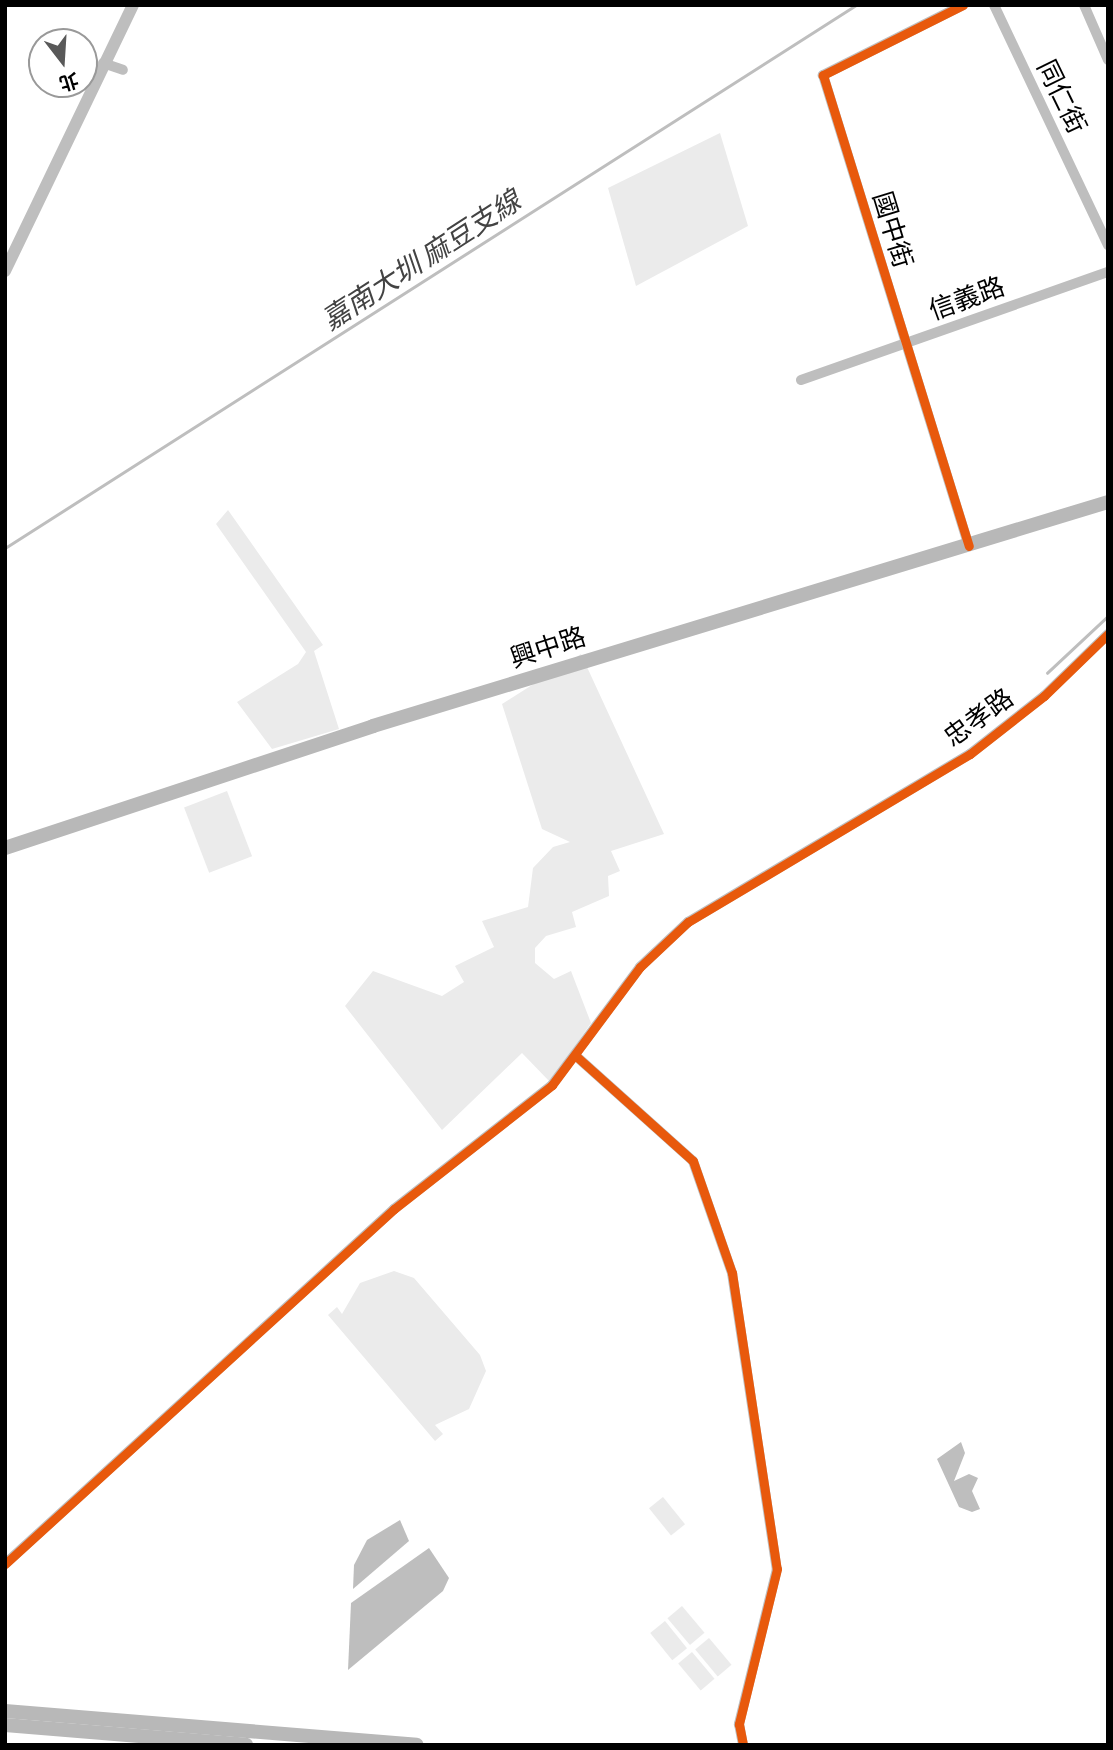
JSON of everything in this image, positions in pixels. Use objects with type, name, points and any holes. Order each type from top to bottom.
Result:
[{"type":"main road","name":"興中路","points":[[5,848],[348,734],[1108,502]]},
{"type":"main road","points":[[5,1711],[417,1745]]},
{"type":"main road","points":[[5,1725],[246,1745]]},
{"type":"street","points":[[5,271],[133,5]]},
{"type":"street","name":"國中街","points":[[963,5],[823,75],[969,546]]},
{"type":"street","name":"同仁街","points":[[994,5],[1108,245]]},
{"type":"street","points":[[1084,5],[1108,60]]},
{"type":"street","points":[[103,63],[123,70]]},
{"type":"street","name":"信義路","points":[[801,380],[1108,272]]},
{"type":"street","name":"忠孝路","points":[[5,1564],[312,1282],[541,1095],[576,1056],[640,967],[688,922],[862,819],[1011,724],[1108,634]]},
{"type":"street","points":[[576,1056],[693,1161],[732,1272],[777,1569],[739,1724],[743,1745]]},
{"type":"shaded area","points":[[720,133],[748,226],[636,286],[608,188]]},
{"type":"shaded area","points":[[228,510],[323,645],[314,651],[339,729],[272,749],[237,702],[298,664],[306,652],[216,524]]},
{"type":"shaded area","points":[[581,654],[664,834],[611,851],[620,871],[608,876],[609,896],[572,912],[576,927],[546,936],[535,948],[535,963],[554,979],[571,971],[591,1023],[550,1082],[522,1053],[442,1130],[345,1006],[373,971],[442,996],[464,982],[455,966],[494,947],[482,921],[528,907],[533,868],[553,847],[570,842],[542,829],[502,704]]},
{"type":"shaded area","points":[[227,791],[252,856],[209,873],[184,807]]},
{"type":"shaded area","points":[[394,1271],[414,1278],[480,1355],[486,1371],[469,1409],[435,1425],[443,1434],[435,1441],[328,1315],[337,1307],[342,1314],[360,1283]]},
{"type":"shaded area","points":[[961,1442],[965,1453],[954,1481],[969,1474],[978,1478],[972,1491],[980,1509],[972,1512],[959,1507],[937,1459]]},
{"type":"shaded area","points":[[663,1497],[685,1524],[671,1536],[649,1508]]},
{"type":"shaded area","points":[[400,1520],[409,1541],[353,1589],[354,1565],[367,1540]]},
{"type":"shaded area","points":[[429,1548],[449,1578],[443,1591],[348,1670],[351,1603]]},
{"type":"shaded area","points":[[682,1606],[704,1633],[690,1645],[667,1618]]},
{"type":"shaded area","points":[[665,1621],[687,1648],[672,1660],[650,1633]]},
{"type":"shaded area","points":[[709,1638],[731,1665],[718,1676],[695,1650]]},
{"type":"shaded area","points":[[692,1652],[714,1679],[701,1690],[678,1664]]},
{"type":"waterway","name":"嘉南大圳 麻豆支線","points":[[5,548],[856,5]]},
{"type":"waterway","points":[[1047,673],[1108,616]]},
{"type":"cycle path","points":[[963,5],[823,75],[969,546]]},
{"type":"cycle path","points":[[5,1564],[394,1209],[552,1085],[640,967],[688,922],[970,754],[1044,696],[1108,634]]},
{"type":"cycle path","points":[[576,1056],[693,1161],[732,1273],[777,1569],[739,1724],[743,1745]]}]
